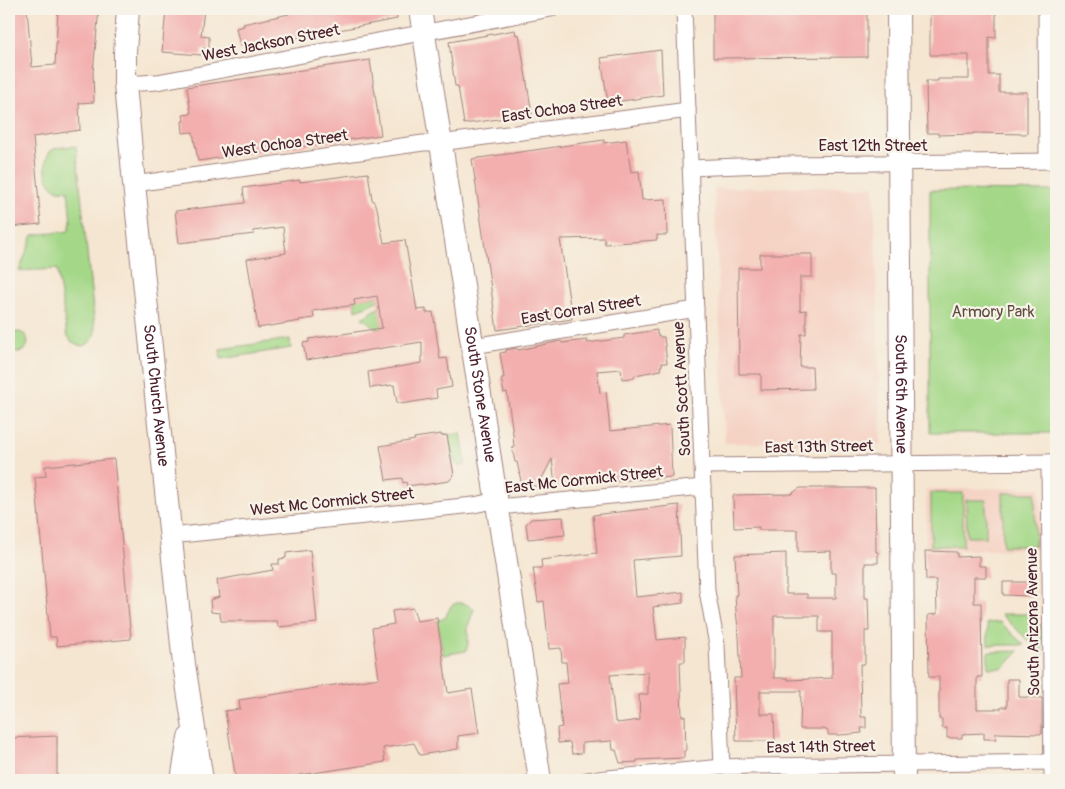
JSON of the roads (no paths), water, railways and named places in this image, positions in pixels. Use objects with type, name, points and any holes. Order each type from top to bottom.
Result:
[{"type":"street","name":"South Church Avenue","points":[[128,9],[125,84],[134,184],[162,437],[170,536],[192,720],[202,780]]},
{"type":"street","name":"South Stone Avenue","points":[[420,9],[540,780]]},
{"type":"street","name":"West Jackson Street","points":[[125,84],[157,82],[551,9]]},
{"type":"street","name":"South Scott Avenue","points":[[684,9],[707,591],[716,645],[722,767]]},
{"type":"street","name":"South 6th Avenue","points":[[898,9],[904,772]]},
{"type":"street","points":[[1046,9],[1052,161]]},
{"type":"street","name":"East Ochoa Street","points":[[440,143],[688,110]]},
{"type":"street","name":"West Ochoa Street","points":[[134,184],[423,143],[440,143]]},
{"type":"street","name":"East 12th Street","points":[[690,168],[790,164],[1052,161]]},
{"type":"street","name":"East Corral Street","points":[[473,346],[696,310]]},
{"type":"street","name":"East 13th Street","points":[[702,466],[1052,462]]},
{"type":"street","name":"South Arizona Avenue","points":[[1052,462],[1054,762],[1052,780]]},
{"type":"street","name":"East Mc Cormick Street","points":[[497,503],[703,487]]},
{"type":"street","name":"West Mc Cormick Street","points":[[170,536],[497,503]]},
{"type":"street","points":[[182,780],[192,720]]},
{"type":"street","name":"East 14th Street","points":[[587,780],[722,767],[751,773],[904,772],[1054,762]]},
{"type":"park label","name":"Armory Park","points":[[993,312]]}]
